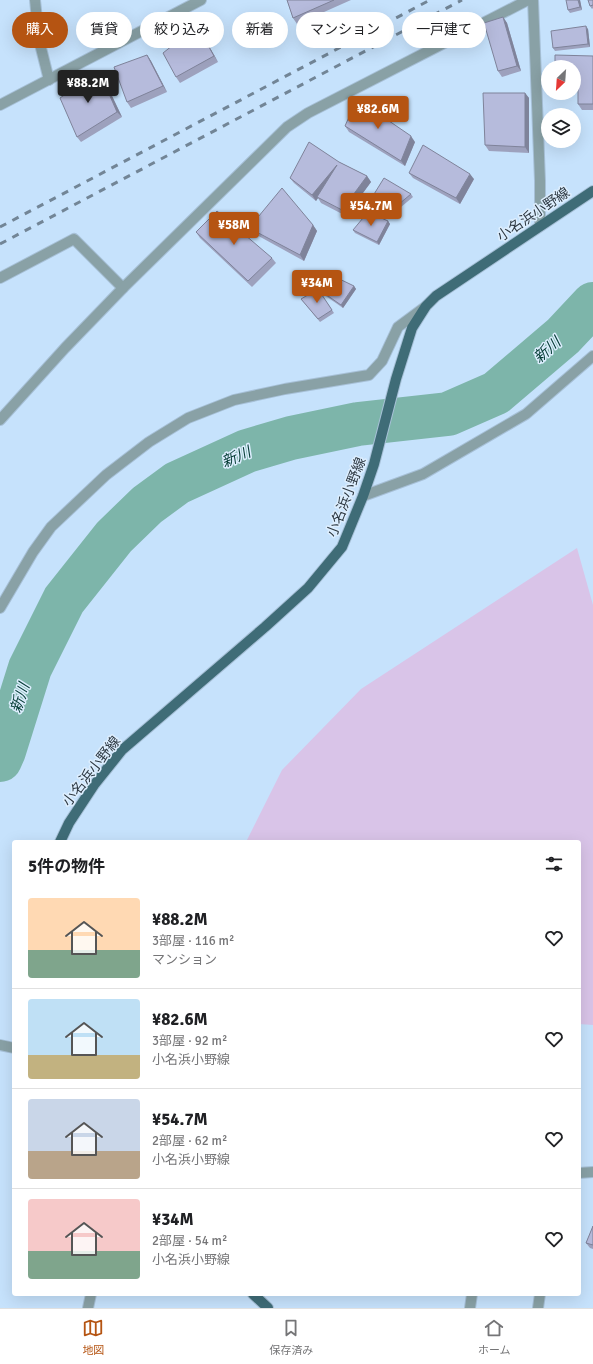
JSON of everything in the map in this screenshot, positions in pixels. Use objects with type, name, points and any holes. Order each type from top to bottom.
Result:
[{"type":"main road","name":"小名浜小野線","points":[[61,840],[69,822],[94,785],[122,750],[308,588],[342,547],[363,496],[374,464],[396,379],[412,328],[426,306],[436,296],[593,190]]},
{"type":"main road","points":[[255,1296],[268,1308]]},
{"type":"street","points":[[35,0],[39,40],[49,80]]},
{"type":"street","points":[[0,105],[201,0]]},
{"type":"street","points":[[1,417],[123,288],[287,127],[308,113],[528,0]]},
{"type":"street","points":[[533,0],[540,181],[540,226]]},
{"type":"street","points":[[0,278],[74,239],[123,288]]},
{"type":"street","points":[[0,608],[33,552],[51,527],[106,475],[149,442],[188,418],[234,400],[285,389],[369,375],[382,361],[398,327],[426,306]]},
{"type":"street","points":[[363,496],[422,474],[526,414],[593,356]]},
{"type":"street","points":[[0,1045],[12,1048]]},
{"type":"street","points":[[581,1172],[593,1172]]},
{"type":"street","points":[[88,1308],[91,1296]]},
{"type":"street","points":[[470,1308],[472,1296]]},
{"type":"street","points":[[538,1308],[540,1296]]},
{"type":"shaded area","points":[[577,548],[593,605],[593,1025],[581,1024],[581,840],[247,840],[282,770],[361,689]]},
{"type":"building","points":[[287,0],[334,0],[307,12],[296,12],[296,17],[293,18]]},
{"type":"building","points":[[566,0],[578,0],[580,7],[568,10]]},
{"type":"building","points":[[588,0],[593,0],[593,5],[590,6]]},
{"type":"building","points":[[503,17],[517,66],[498,71],[486,30],[486,22]]},
{"type":"building","points":[[586,26],[588,44],[553,48],[551,31]]},
{"type":"building","points":[[169,48],[209,48],[214,56],[176,77],[163,53]]},
{"type":"building","points":[[147,55],[163,86],[127,102],[114,67]]},
{"type":"building","points":[[555,55],[593,56],[593,104],[578,104],[578,100],[581,100],[581,60],[555,60]]},
{"type":"building","points":[[99,71],[117,112],[77,137],[60,98]]},
{"type":"building","points":[[483,93],[525,93],[525,147],[485,145]]},
{"type":"building","points":[[357,99],[411,136],[401,161],[345,126]]},
{"type":"building","points":[[309,142],[339,162],[367,176],[342,210],[317,197],[337,165],[312,195],[290,178]]},
{"type":"building","points":[[423,145],[470,174],[456,198],[409,173]]},
{"type":"building","points":[[384,178],[411,194],[393,209],[371,199]]},
{"type":"building","points":[[282,188],[313,225],[300,255],[249,228]]},
{"type":"building","points":[[217,211],[272,258],[248,281],[196,232]]},
{"type":"building","points":[[368,212],[388,221],[377,242],[353,230]]},
{"type":"building","points":[[327,273],[354,286],[341,305],[318,289]]},
{"type":"building","points":[[318,289],[332,310],[318,319],[301,299]]},
{"type":"building","points":[[593,1226],[593,1245],[586,1243]]},
{"type":"waterway","name":"新川","points":[[0,760],[30,668],[64,600],[114,537],[147,505],[177,483],[247,451],[291,438],[358,424],[448,414],[496,393],[563,336],[593,304]]},
{"type":"railway","points":[[0,227],[430,0]]},
{"type":"railway","points":[[0,244],[462,0]]}]
